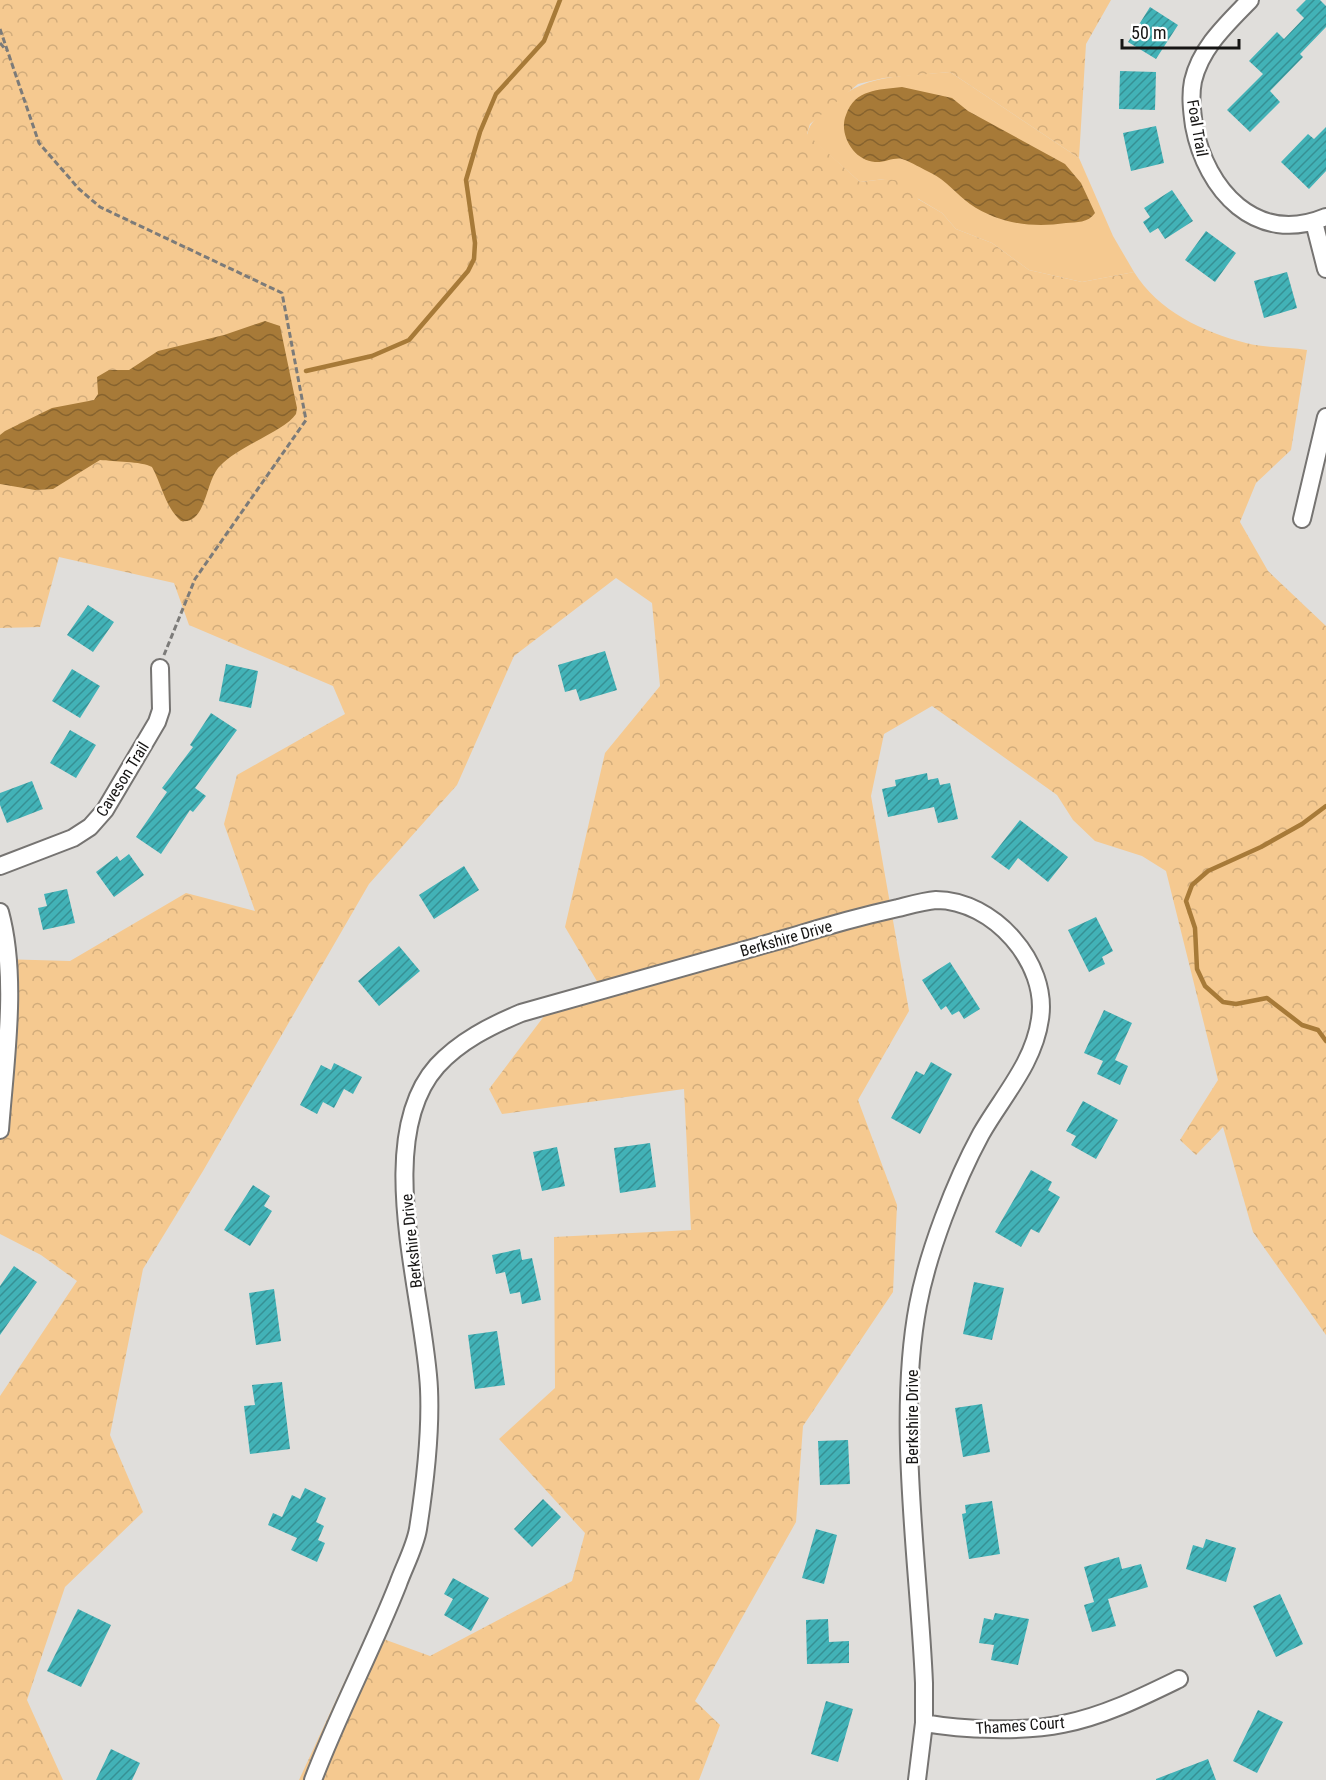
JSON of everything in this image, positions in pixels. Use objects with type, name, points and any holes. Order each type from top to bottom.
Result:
[{"type":"street","name":"Foal Trail","points":[[1250,0],[1215,37],[1198,64],[1191,99],[1200,153],[1214,181],[1235,206],[1272,222],[1293,224],[1320,220]]},
{"type":"street","points":[[1320,220],[1326,269]]},
{"type":"street","points":[[1302,519],[1326,417]]},
{"type":"street","name":"Caveson Trail","points":[[0,866],[73,838],[98,819],[157,722],[161,699],[160,668]]},
{"type":"street","name":"Berkshire Drive","points":[[313,1780],[418,1532],[426,1459],[429,1389],[411,1247],[404,1149],[411,1117],[422,1088],[437,1067],[461,1045],[489,1027],[521,1013],[861,916],[933,900],[953,902],[984,914],[1005,930],[1019,946],[1034,974],[1041,1000],[1041,1017],[1035,1042],[968,1159],[951,1199],[918,1304],[909,1414],[921,1615],[924,1723],[917,1780]]},
{"type":"street","points":[[0,912],[7,952],[8,999],[0,1130]]},
{"type":"street","name":"Thames Court","points":[[924,1723],[958,1729],[1062,1725],[1119,1707],[1179,1679]]},
{"type":"path","points":[[0,28],[39,143],[60,169],[99,207],[282,293],[306,420],[195,579],[160,668]]},
{"type":"path","points":[[0,43],[7,51]]},
{"type":"green space","points":[[0,0],[1111,0],[1086,44],[1079,158],[950,72],[884,78],[858,84],[810,124],[807,134],[860,182],[885,179],[911,182],[918,199],[942,213],[956,229],[992,243],[1029,270],[1082,282],[1134,272],[1144,286],[1169,309],[1198,326],[1253,345],[1307,350],[1291,450],[1256,483],[1240,522],[1268,571],[1326,626],[1326,1335],[1253,1232],[1223,1127],[1196,1155],[1180,1140],[1218,1080],[1166,871],[1142,856],[1095,841],[1073,820],[1057,795],[932,706],[884,734],[871,796],[909,1011],[858,1100],[897,1205],[893,1292],[803,1426],[796,1522],[695,1701],[720,1725],[699,1780],[299,1780],[367,1633],[430,1656],[572,1581],[585,1533],[499,1439],[555,1388],[554,1237],[691,1230],[684,1089],[502,1114],[489,1089],[557,999],[601,988],[565,927],[605,753],[660,686],[652,603],[616,578],[514,656],[457,785],[369,884],[203,1171],[143,1269],[110,1435],[143,1512],[65,1587],[27,1700],[63,1780],[0,1780],[0,1396],[77,1281],[41,1255],[0,1234],[0,959],[70,961],[186,893],[255,911],[224,824],[237,775],[345,714],[333,686],[189,625],[174,583],[59,557],[40,627],[0,628]]},
{"type":"green space","points":[[950,72],[1079,158],[1113,236],[1134,272],[1082,282],[1029,270],[992,243],[956,229],[942,213],[885,179],[860,182],[807,135],[817,117],[840,97],[855,88],[884,78]]},
{"type":"water","points":[[902,87],[952,98],[968,111],[1065,164],[1081,183],[1095,213],[1089,219],[1082,221],[1041,225],[1016,223],[981,211],[936,176],[902,159],[875,162],[860,157],[854,152],[844,130],[844,122],[850,106],[868,92]]},
{"type":"water","points":[[265,321],[280,326],[297,408],[296,414],[282,426],[238,452],[220,466],[211,481],[201,509],[190,520],[181,521],[167,503],[152,467],[141,464],[100,460],[53,489],[35,490],[0,484],[0,435],[5,431],[52,408],[94,400],[98,394],[97,377],[109,370],[129,370],[158,351],[224,335]]},
{"type":"building","points":[[1306,0],[1320,0],[1326,6],[1326,27],[1300,54],[1303,57],[1270,91],[1280,102],[1250,132],[1227,110],[1263,74],[1249,61],[1277,32],[1284,39],[1304,18],[1296,10]]},
{"type":"building","points":[[1150,7],[1178,25],[1156,59],[1128,42]]},
{"type":"building","points":[[1120,71],[1156,72],[1155,110],[1119,109]]},
{"type":"building","points":[[1156,126],[1164,163],[1131,171],[1123,133]]},
{"type":"building","points":[[1326,127],[1326,171],[1309,189],[1281,162],[1308,134],[1314,139]]},
{"type":"building","points":[[1172,190],[1193,221],[1165,239],[1158,228],[1150,233],[1143,222],[1150,217],[1144,208]]},
{"type":"building","points":[[1206,231],[1236,253],[1215,282],[1185,260]]},
{"type":"building","points":[[1287,272],[1297,308],[1264,318],[1254,281]]},
{"type":"building","points":[[88,605],[114,622],[93,652],[67,635]]},
{"type":"building","points":[[605,651],[617,690],[580,701],[576,689],[565,692],[558,665]]},
{"type":"building","points":[[226,664],[258,671],[251,708],[219,701]]},
{"type":"building","points":[[72,669],[100,686],[80,718],[52,701]]},
{"type":"building","points":[[211,713],[237,730],[195,788],[206,796],[193,812],[190,810],[161,854],[136,837],[167,792],[162,788],[193,747],[190,745]]},
{"type":"building","points":[[70,730],[96,745],[76,778],[50,763]]},
{"type":"building","points":[[927,773],[928,780],[938,778],[940,785],[950,783],[958,819],[938,823],[934,807],[888,817],[882,789],[896,786],[895,780]]},
{"type":"building","points":[[32,781],[43,809],[7,823],[0,805],[0,793]]},
{"type":"building","points":[[1020,820],[1068,857],[1048,882],[1018,858],[1009,870],[991,857]]},
{"type":"building","points":[[129,854],[144,875],[114,897],[96,872],[117,856],[120,861]]},
{"type":"building","points":[[464,866],[479,890],[434,919],[419,895]]},
{"type":"building","points":[[67,889],[75,923],[43,930],[38,908],[47,906],[44,894]]},
{"type":"building","points":[[1096,917],[1113,951],[1102,957],[1105,964],[1089,972],[1068,930]]},
{"type":"building","points":[[399,946],[420,971],[379,1006],[358,981]]},
{"type":"building","points":[[950,962],[980,1009],[964,1019],[959,1011],[952,1015],[946,1006],[941,1010],[922,980]]},
{"type":"building","points":[[1104,1010],[1132,1023],[1115,1060],[1128,1066],[1120,1085],[1097,1074],[1103,1061],[1084,1053]]},
{"type":"building","points":[[931,1062],[952,1074],[920,1134],[891,1118],[916,1071],[924,1075]]},
{"type":"building","points":[[334,1063],[362,1077],[353,1094],[344,1089],[334,1108],[323,1102],[317,1114],[300,1105],[321,1065],[331,1070]]},
{"type":"building","points":[[1083,1101],[1118,1120],[1096,1159],[1071,1145],[1076,1136],[1066,1131]]},
{"type":"building","points":[[650,1143],[656,1187],[620,1193],[614,1148]]},
{"type":"building","points":[[557,1147],[565,1186],[542,1191],[533,1152]]},
{"type":"building","points":[[1031,1170],[1052,1182],[1048,1190],[1060,1197],[1039,1233],[1031,1229],[1021,1247],[995,1232]]},
{"type":"building","points":[[253,1185],[270,1196],[264,1206],[272,1211],[250,1246],[224,1230]]},
{"type":"building","points":[[520,1249],[522,1260],[532,1258],[541,1300],[522,1304],[520,1292],[510,1294],[505,1272],[496,1274],[492,1255]]},
{"type":"building","points":[[14,1266],[37,1282],[0,1335],[0,1286]]},
{"type":"building","points":[[974,1282],[1004,1288],[992,1340],[963,1334]]},
{"type":"building","points":[[274,1289],[281,1341],[256,1345],[249,1293]]},
{"type":"building","points":[[497,1331],[505,1385],[475,1389],[468,1335]]},
{"type":"building","points":[[282,1382],[290,1449],[250,1454],[244,1406],[255,1405],[252,1385]]},
{"type":"building","points":[[982,1404],[990,1452],[963,1457],[955,1408]]},
{"type":"building","points":[[848,1440],[850,1484],[820,1485],[818,1441]]},
{"type":"building","points":[[305,1488],[326,1498],[316,1522],[324,1526],[318,1540],[325,1543],[317,1562],[291,1550],[297,1538],[268,1525],[273,1513],[282,1517],[292,1495],[300,1499]]},
{"type":"building","points":[[543,1499],[561,1517],[532,1547],[514,1529]]},
{"type":"building","points":[[992,1501],[1000,1554],[969,1559],[962,1514],[966,1513],[965,1505]]},
{"type":"building","points":[[816,1529],[837,1535],[824,1584],[802,1578]]},
{"type":"building","points":[[1206,1539],[1236,1548],[1226,1582],[1186,1569],[1193,1545],[1203,1548]]},
{"type":"building","points":[[1119,1557],[1122,1569],[1141,1564],[1148,1587],[1108,1599],[1116,1626],[1092,1632],[1084,1605],[1094,1602],[1084,1567]]},
{"type":"building","points":[[453,1578],[489,1598],[471,1631],[444,1615],[453,1599],[444,1594]]},
{"type":"building","points":[[1280,1594],[1303,1644],[1276,1657],[1253,1606]]},
{"type":"building","points":[[78,1609],[111,1625],[81,1687],[47,1671]]},
{"type":"building","points":[[995,1613],[1029,1619],[1018,1665],[991,1660],[994,1645],[979,1643],[984,1618],[993,1620]]},
{"type":"building","points":[[828,1619],[829,1642],[849,1641],[849,1663],[807,1664],[806,1620]]},
{"type":"building","points":[[826,1701],[853,1709],[838,1762],[811,1754]]},
{"type":"building","points":[[1258,1710],[1283,1722],[1257,1773],[1233,1761]]},
{"type":"building","points":[[111,1749],[140,1763],[132,1780],[96,1780]]},
{"type":"building","points":[[1208,1759],[1216,1780],[1156,1780],[1156,1779]]},
{"type":"waterway","points":[[306,371],[372,356],[409,340],[468,271],[474,259],[475,243],[466,180],[480,132],[496,94],[544,41],[560,0]]},
{"type":"waterway","points":[[1326,806],[1302,824],[1261,847],[1208,871],[1192,885],[1186,901],[1195,928],[1197,969],[1205,986],[1223,1002],[1236,1004],[1267,998],[1302,1025],[1318,1030],[1326,1041]]}]
